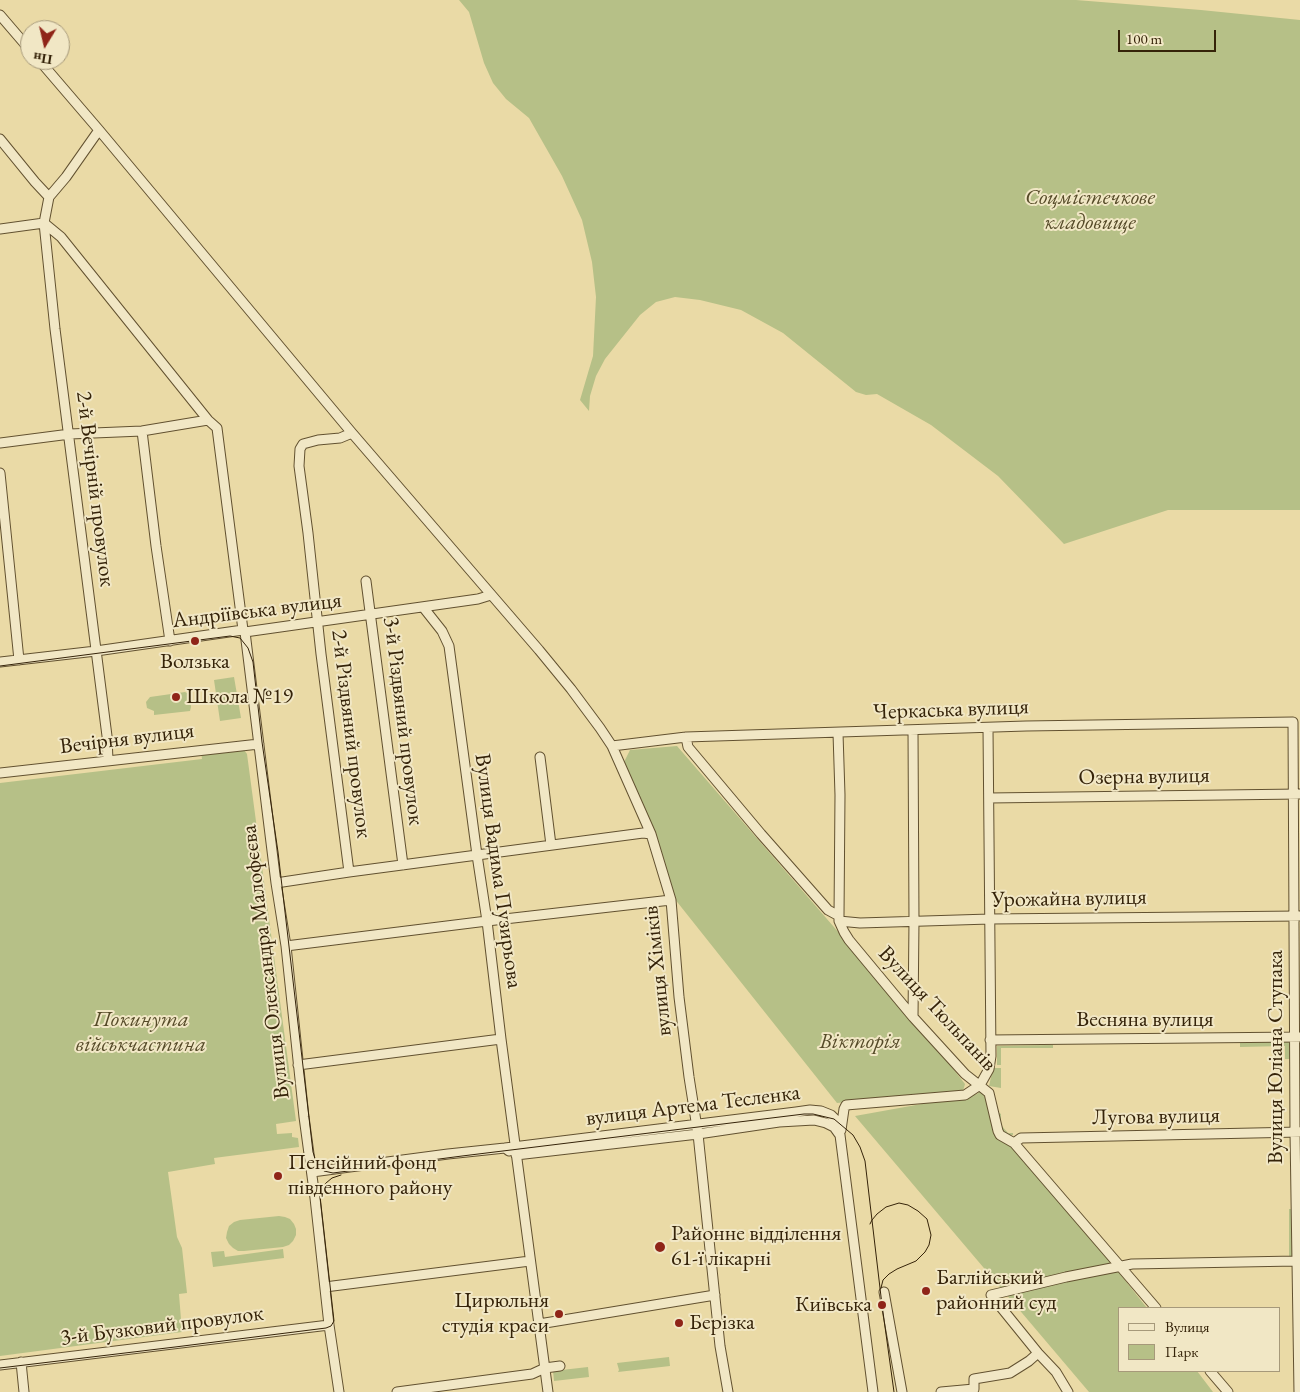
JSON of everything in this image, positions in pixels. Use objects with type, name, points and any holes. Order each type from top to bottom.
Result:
[{"type":"street","points":[[0,15],[20,38]]},
{"type":"street","name":"вулиця Хіміків","points":[[48,70],[352,433],[571,689],[612,746],[651,834],[671,900],[679,997],[698,1129],[720,1346],[728,1392]]},
{"type":"street","points":[[0,139],[49,197],[66,177],[99,130]]},
{"type":"street","name":"2-й Вечірній провулок","points":[[49,197],[44,223],[107,736],[108,760]]},
{"type":"street","points":[[0,229],[44,223]]},
{"type":"street","name":"Вулиця Олександра Малофєєва","points":[[44,223],[61,237],[208,420],[217,428],[276,883],[286,946],[298,1065],[325,1287]]},
{"type":"street","points":[[0,443],[70,434],[142,431],[208,420]]},
{"type":"street","points":[[142,431],[170,641]]},
{"type":"street","name":"2-й Різдвяний провулок","points":[[349,872],[299,466],[300,449],[303,444],[340,438],[352,433]]},
{"type":"street","points":[[0,473],[19,660]]},
{"type":"street","name":"3-й Різдвяний провулок","points":[[366,582],[403,865]]},
{"type":"street","name":"Андріївська вулиця","points":[[0,662],[371,615],[478,599],[491,595]]},
{"type":"street","name":"Вулиця Вадима Пузирьова","points":[[423,607],[442,631],[449,646],[548,1392]]},
{"type":"street","name":"Черкаська вулиця","points":[[612,746],[686,738],[1026,726],[1293,722]]},
{"type":"street","name":"Вулиця Юліана Ступака","points":[[1293,722],[1297,794],[1296,1261],[1299,1392]]},
{"type":"street","points":[[873,1392],[840,1135],[844,1109],[846,1105],[965,1095],[981,1083],[989,1069],[988,728]]},
{"type":"street","points":[[912,1017],[914,921],[913,730]]},
{"type":"street","points":[[838,733],[840,795],[839,918]]},
{"type":"street","name":"Вулиця Тюльпанів","points":[[686,738],[688,747],[700,762],[828,910],[839,918],[849,940],[912,1017],[965,1074],[981,1083],[989,1093],[1000,1135],[1014,1143],[1155,1307]]},
{"type":"street","name":"Вечірня вулиця","points":[[0,773],[259,744]]},
{"type":"street","points":[[540,757],[551,845]]},
{"type":"street","name":"Озерна вулиця","points":[[989,798],[1297,794]]},
{"type":"street","points":[[276,883],[551,845],[643,833],[651,834]]},
{"type":"street","points":[[286,946],[671,900]]},
{"type":"street","name":"Урожайна вулиця","points":[[839,918],[860,923],[990,919],[1297,916]]},
{"type":"street","name":"Весняна вулиця","points":[[990,1040],[1297,1038]]},
{"type":"street","points":[[298,1065],[501,1039]]},
{"type":"street","name":"вулиця Артема Тесленка","points":[[516,1151],[698,1129],[810,1110],[821,1111],[831,1115],[837,1121],[840,1135]]},
{"type":"street","name":"Лугова вулиця","points":[[1014,1143],[1021,1138],[1297,1132]]},
{"type":"street","points":[[312,1172],[505,1148],[516,1151]]},
{"type":"street","points":[[339,1392],[325,1287],[530,1261]]},
{"type":"street","points":[[1068,1392],[1056,1372],[991,1295],[1132,1264],[1296,1261]]},
{"type":"street","points":[[884,1292],[902,1392]]},
{"type":"street","points":[[539,1324],[715,1295]]},
{"type":"street","name":"3-й Бузковий провулок","points":[[0,1365],[329,1324]]},
{"type":"street","points":[[941,1392],[974,1389],[974,1379],[1010,1373],[1038,1353]]},
{"type":"street","points":[[21,1362],[24,1392]]},
{"type":"street","points":[[397,1392],[532,1374],[545,1368],[560,1366]]},
{"type":"street","points":[[1211,1372],[1228,1392]]},
{"type":"green space","name":"Соцмістечкове кладовище","points":[[459,0],[1076,0],[1300,20],[1300,510],[1168,510],[1064,544],[998,476],[931,425],[877,394],[866,395],[856,392],[783,333],[741,310],[700,300],[675,297],[656,302],[640,315],[605,359],[596,376],[590,396],[589,411],[580,400],[593,356],[596,297],[592,262],[582,220],[562,176],[529,118],[506,99],[493,83],[484,63],[469,12]]},
{"type":"green space","points":[[234,677],[241,718],[220,721],[214,680]]},
{"type":"green space","points":[[185,692],[190,697],[190,711],[154,715],[154,711],[147,708],[146,702],[150,697]]},
{"type":"green space","name":"Вікторія","points":[[677,746],[918,1024],[965,1084],[963,1091],[837,1103],[674,898],[623,764],[630,750]]},
{"type":"green space","name":"Покинута військчастина","points":[[244,750],[247,754],[296,1121],[276,1124],[277,1134],[292,1133],[292,1137],[298,1138],[299,1147],[214,1158],[215,1164],[168,1172],[177,1237],[182,1248],[187,1293],[179,1294],[182,1332],[0,1356],[0,783],[202,759],[201,753]]},
{"type":"green space","points":[[1292,1040],[1292,1059],[1285,1059],[1285,1046],[1240,1047],[1240,1041]]},
{"type":"green space","points":[[1053,1045],[1053,1048],[1001,1048],[1001,1065],[997,1065],[997,1046]]},
{"type":"green space","points":[[993,1068],[1001,1068],[1001,1088],[989,1086]]},
{"type":"green space","name":"Вікторія","points":[[984,1091],[995,1110],[1001,1114],[1001,1125],[1008,1133],[1013,1133],[1013,1135],[1010,1135],[1146,1307],[1118,1307],[1118,1372],[1198,1372],[1213,1392],[1089,1392],[855,1116],[977,1094]]},
{"type":"green space","points":[[1289,1209],[1293,1209],[1296,1255],[1292,1258],[1270,1259],[1270,1256],[1289,1256]]},
{"type":"green space","points":[[279,1216],[290,1219],[296,1229],[296,1235],[289,1245],[238,1251],[229,1244],[226,1238],[229,1226],[234,1222]]},
{"type":"green space","points":[[283,1249],[284,1258],[213,1267],[211,1252],[224,1251],[225,1257]]},
{"type":"green space","points":[[669,1357],[670,1366],[618,1372],[617,1363]]},
{"type":"green space","points":[[588,1367],[589,1377],[554,1381],[553,1371]]},
{"type":"tram line","points":[[0,666],[230,636],[240,638],[248,648],[253,662],[262,742],[278,852],[313,1152],[317,1165],[324,1171],[333,1173],[804,1114],[834,1119],[853,1135],[865,1161],[894,1392]]},
{"type":"tram line","points":[[0,1368],[331,1326],[334,1321],[320,1196],[322,1188],[326,1183],[332,1178],[341,1175]]},
{"type":"tram line","points":[[870,1224],[877,1214],[886,1207],[899,1203],[908,1205],[927,1219],[931,1235],[925,1252],[916,1261],[889,1274],[883,1280],[881,1288]]},
{"type":"place","name":"Волзька","points":[[195,641]]},
{"type":"place","name":"Школа №19","points":[[176,697]]},
{"type":"place","name":"Пенсійний фонд південного району","points":[[278,1176]]},
{"type":"place","name":"Районне відділення 61-ї лікарні","points":[[660,1247]]},
{"type":"place","name":"Баглійський районний суд","points":[[926,1291]]},
{"type":"place","name":"Київська","points":[[882,1305]]},
{"type":"place","name":"Цирюльня студія краси","points":[[559,1314]]},
{"type":"place","name":"Берізка","points":[[679,1323]]}]
